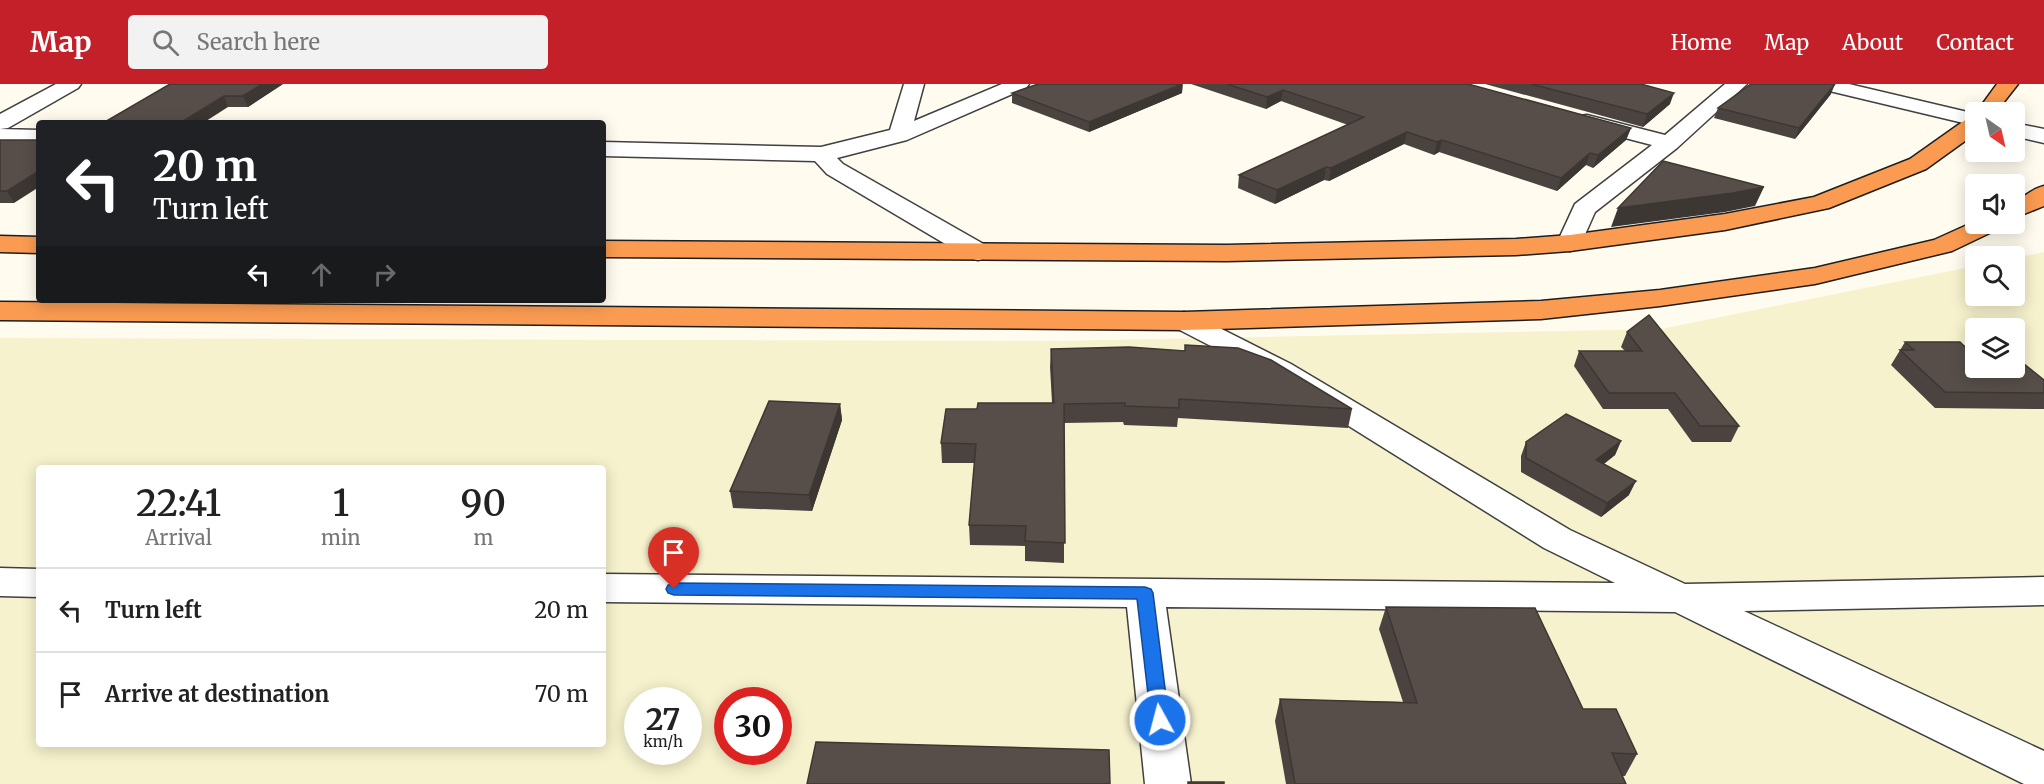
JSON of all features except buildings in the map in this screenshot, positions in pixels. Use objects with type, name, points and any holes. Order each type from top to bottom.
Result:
[{"type":"highway","points":[[1993,102],[2008,84]]},
{"type":"highway","points":[[606,249],[1227,253],[1516,247],[1570,243],[1716,223],[1820,202],[1918,164],[1965,130]]},
{"type":"highway","points":[[2025,206],[2038,200],[2044,193]]},
{"type":"highway","points":[[0,311],[1185,321],[1541,310],[1660,298],[1825,273],[1943,246],[1968,234]]},
{"type":"highway","points":[[0,244],[36,245]]},
{"type":"street","points":[[0,123],[71,84]]},
{"type":"street","points":[[898,135],[914,84]]},
{"type":"street","points":[[606,149],[821,154],[856,149],[898,135],[1019,84]]},
{"type":"street","points":[[1570,243],[1584,208],[1669,143],[1737,84]]},
{"type":"street","points":[[1824,84],[1965,119]]},
{"type":"street","points":[[1567,115],[1669,143]]},
{"type":"street","points":[[2025,132],[2044,136]]},
{"type":"street","points":[[0,136],[36,137]]},
{"type":"street","points":[[821,154],[835,169],[978,252]]},
{"type":"street","points":[[1185,321],[1280,370],[1557,539],[2044,772]]},
{"type":"street","points":[[0,582],[36,583]]},
{"type":"street","points":[[606,588],[1680,598],[2044,591]]},
{"type":"street","points":[[1145,593],[1168,784]]},
{"type":"shaded area","points":[[2044,252],[2044,784],[0,784],[0,338],[1058,341],[1661,329],[1965,268],[1965,306],[2025,306],[2025,256]]},
{"type":"route","points":[[674,589],[1145,593],[1160,720]]}]
